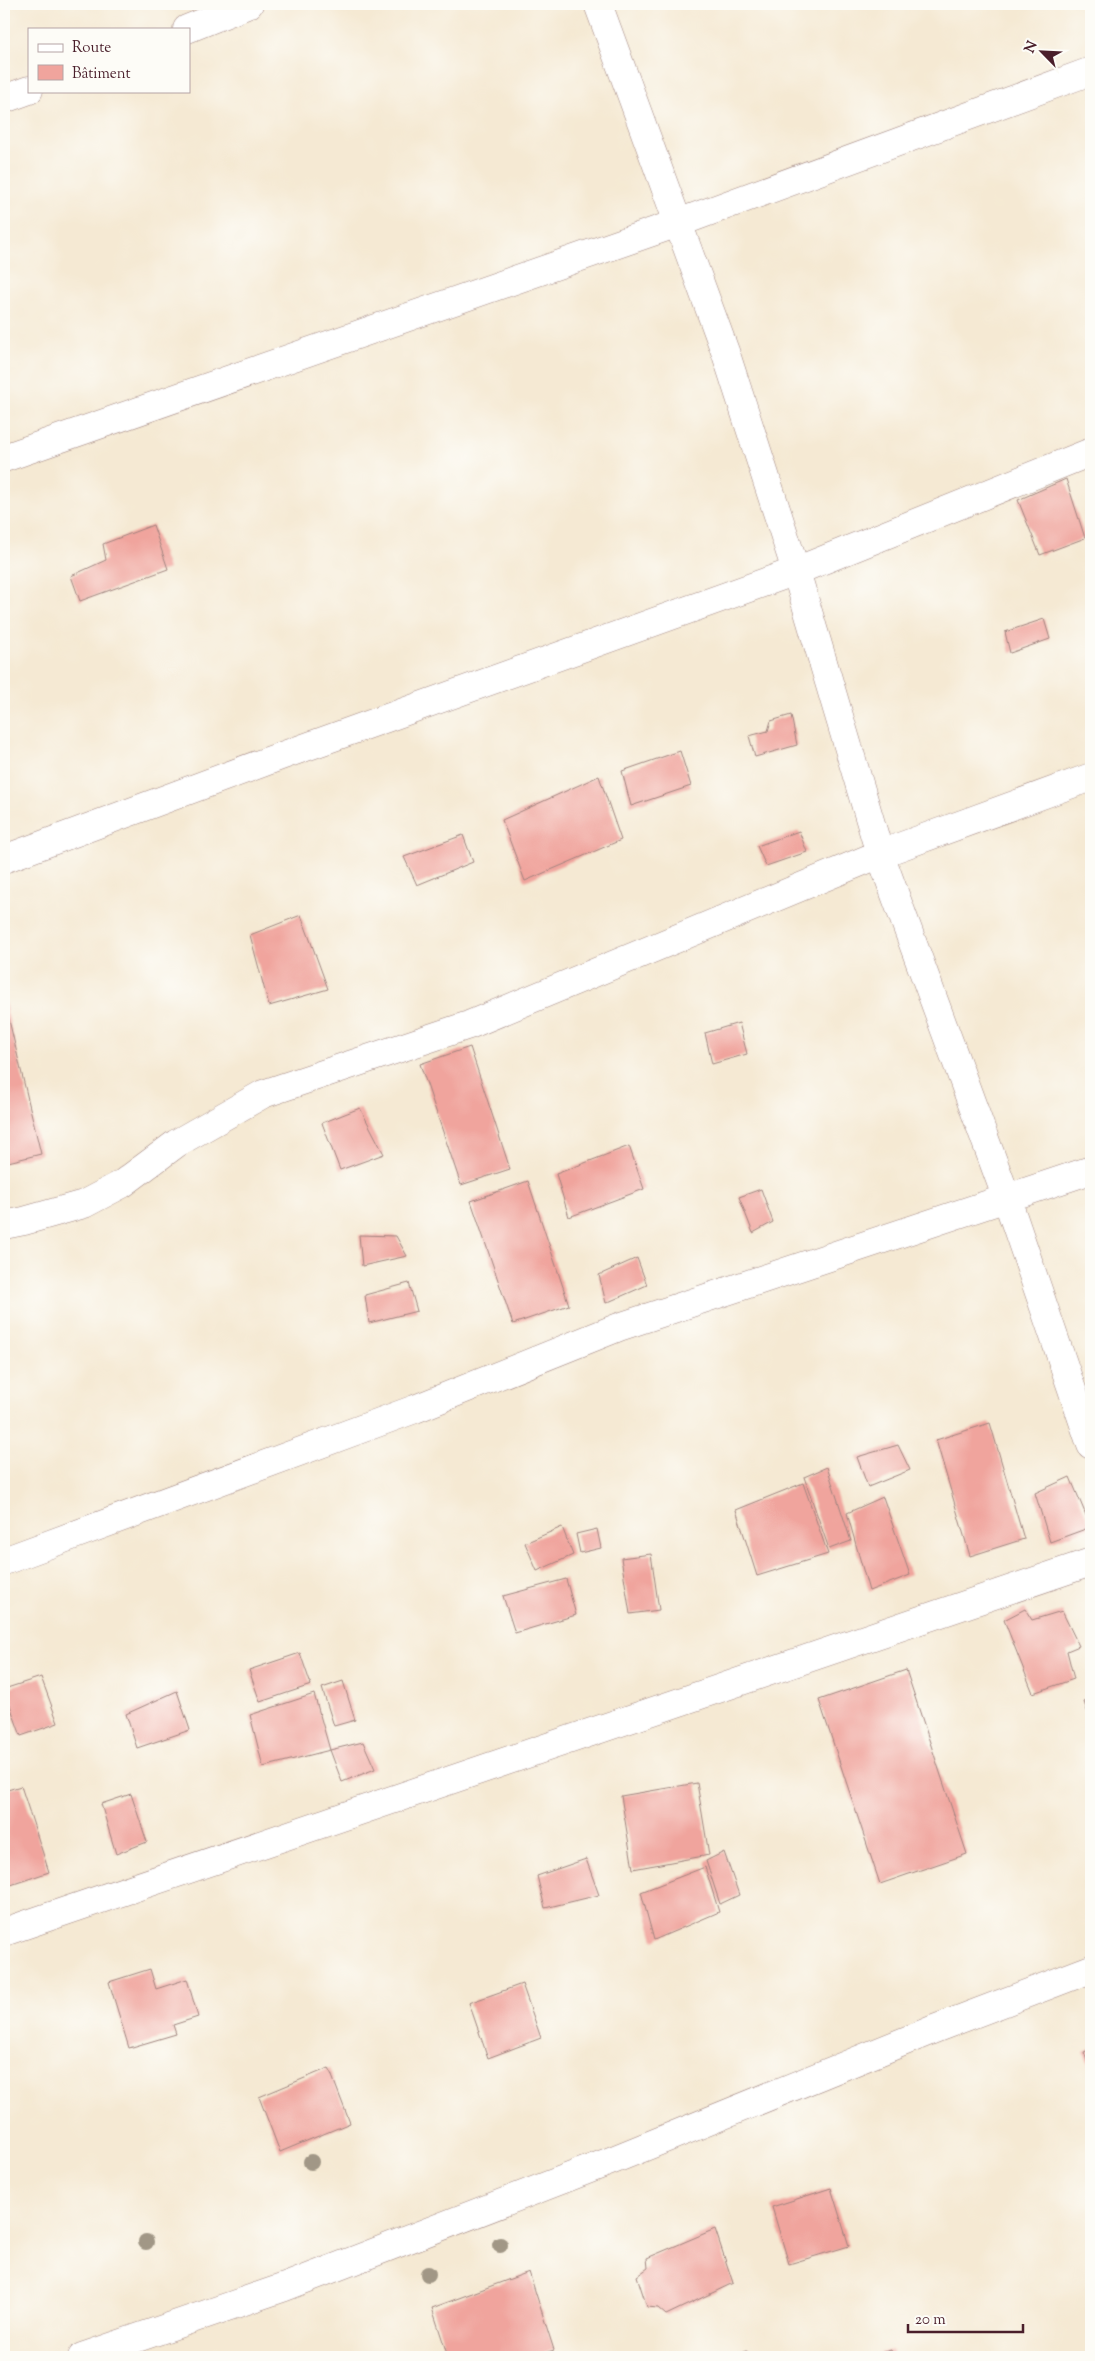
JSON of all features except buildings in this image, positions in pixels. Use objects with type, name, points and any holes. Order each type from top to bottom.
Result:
[{"type":"street","points":[[189,28],[249,4]]},
{"type":"street","points":[[598,4],[726,354],[796,571],[880,854],[1007,1199],[1091,1445]]},
{"type":"street","points":[[4,458],[678,222],[1091,71]]},
{"type":"street","points":[[4,100],[28,90]]},
{"type":"street","points":[[4,859],[281,756],[796,571],[1091,452]]},
{"type":"street","points":[[4,1225],[24,1222],[84,1204],[122,1184],[177,1143],[263,1094],[469,1026],[880,854],[1091,777]]},
{"type":"street","points":[[4,1561],[415,1408],[619,1328],[1091,1170]]},
{"type":"street","points":[[4,1932],[1091,1562]]},
{"type":"street","points":[[82,2357],[285,2287],[608,2162],[938,2028],[1091,1969]]}]
